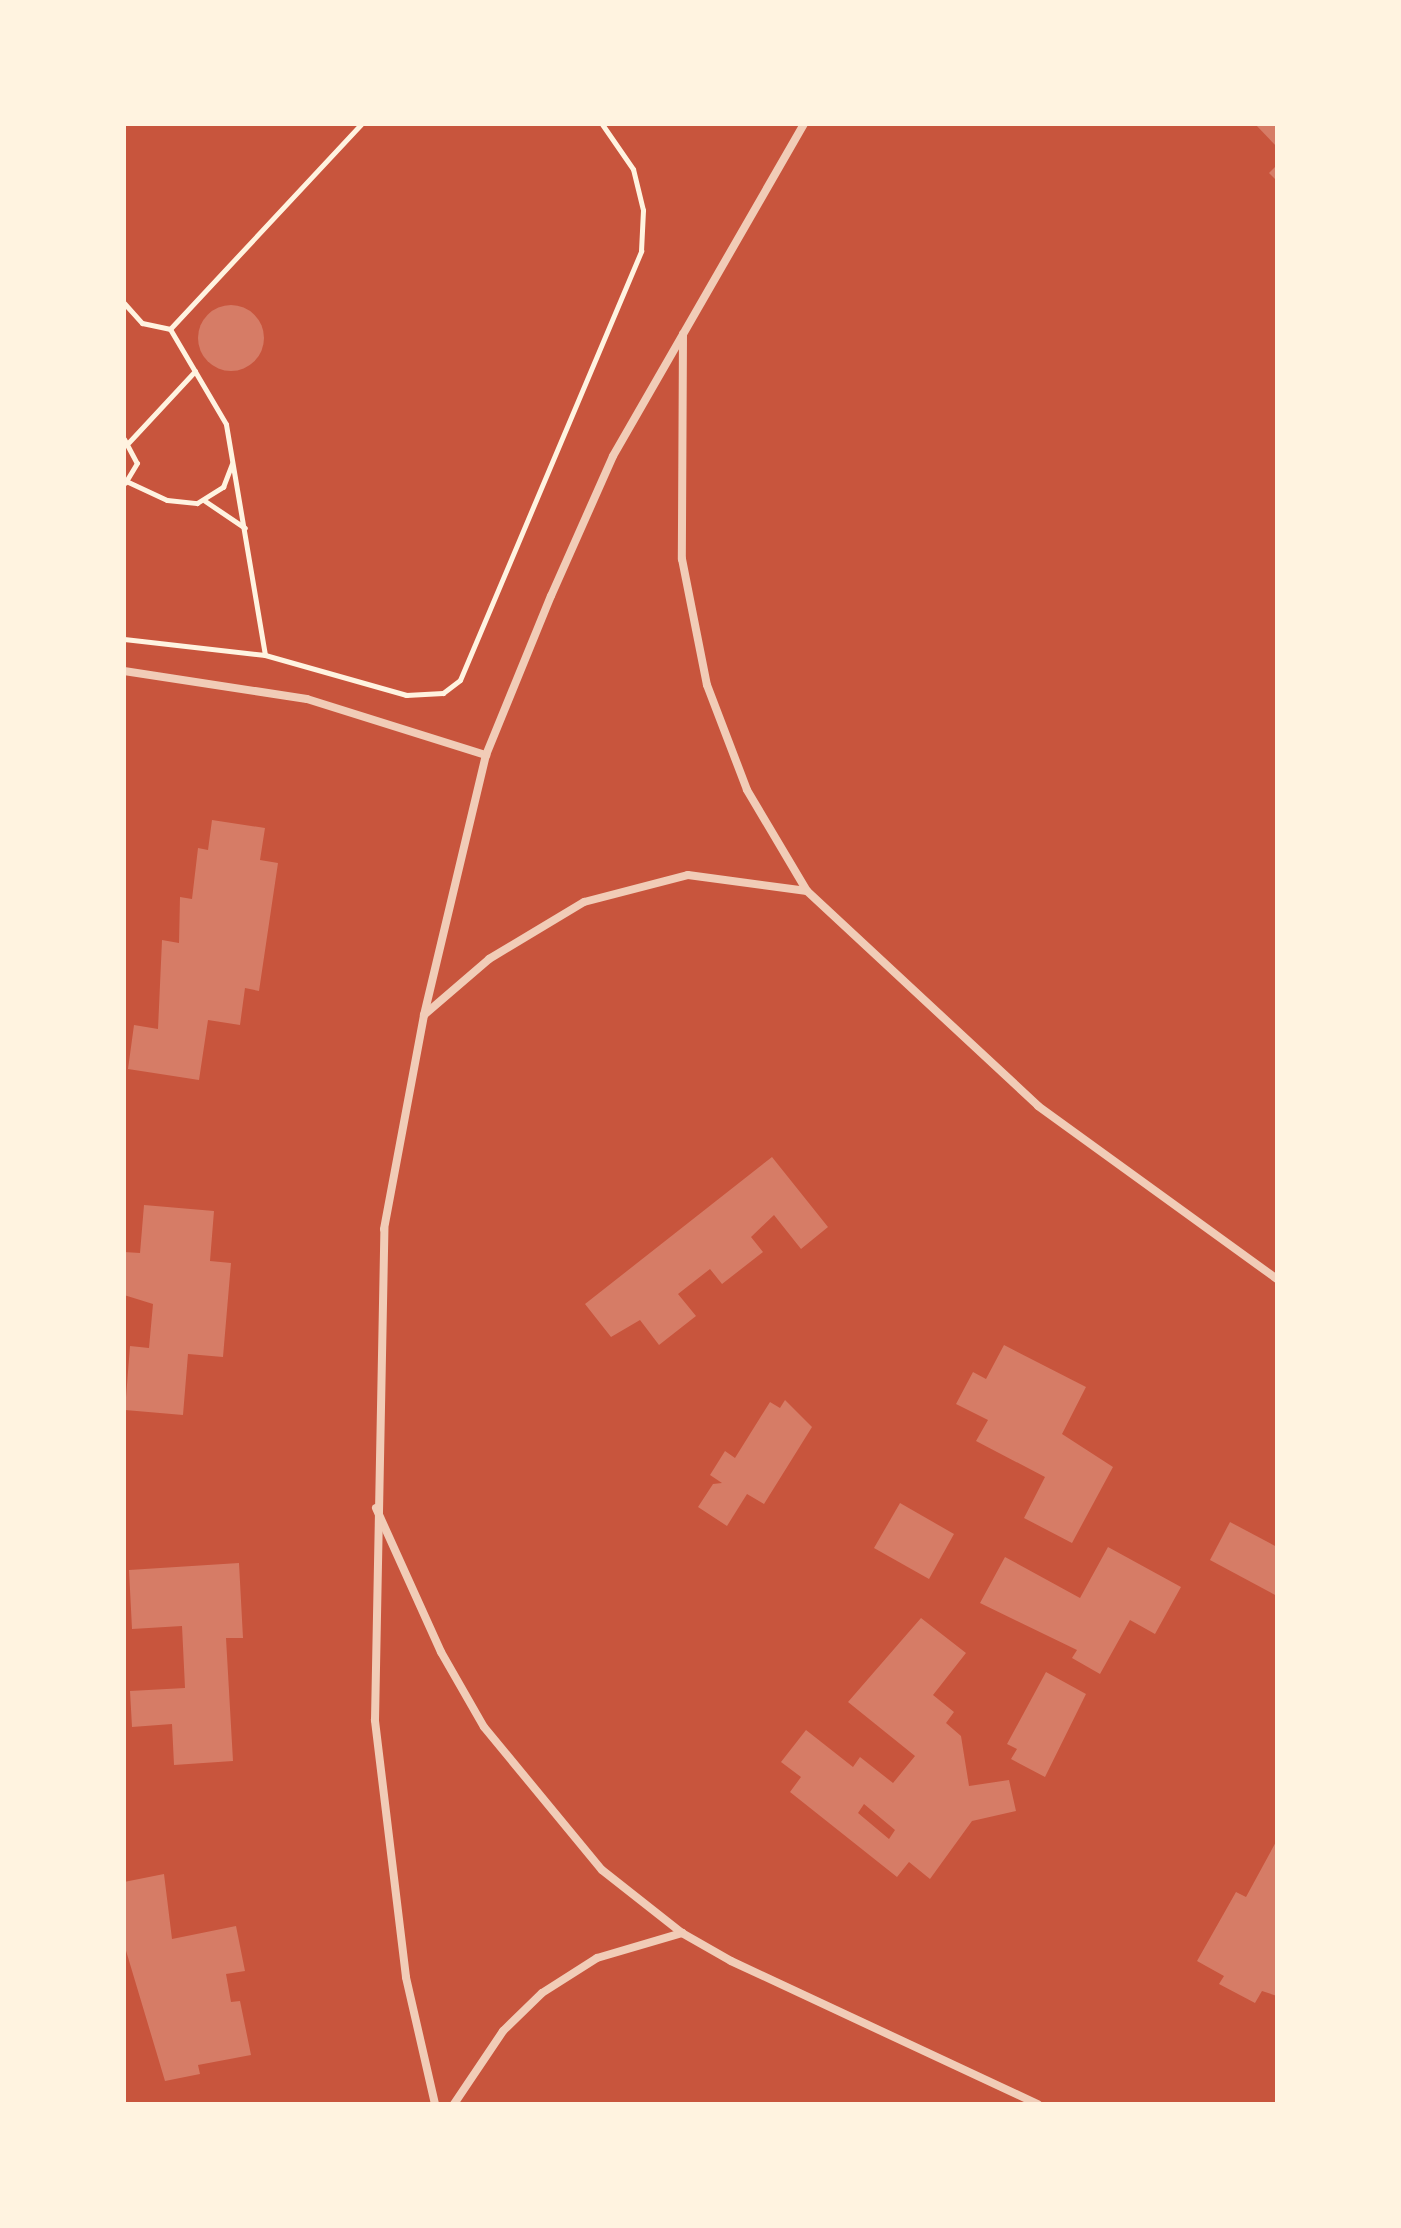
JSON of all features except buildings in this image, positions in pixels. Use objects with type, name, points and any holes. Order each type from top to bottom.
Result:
[{"type":"street","points":[[435,2104],[406,1977],[375,1720],[374,1504],[384,1229],[424,1015],[486,755],[613,456],[804,124]]},
{"type":"street","points":[[683,333],[682,559],[707,685],[747,790],[807,891],[1038,1106],[1277,1279]]},
{"type":"street","points":[[124,671],[307,699],[486,755]]},
{"type":"street","points":[[424,1015],[489,959],[584,902],[688,875],[807,891]]},
{"type":"street","points":[[374,1504],[441,1652],[484,1727],[602,1870],[682,1933],[1038,2104]]},
{"type":"street","points":[[454,2104],[503,2031],[542,1993],[597,1958],[682,1933]]},
{"type":"path","points":[[170,329],[361,124]]},
{"type":"path","points":[[124,639],[265,655],[406,695],[443,693],[460,680],[641,251],[643,210],[633,169],[602,124]]},
{"type":"path","points":[[124,303],[142,323],[170,329],[226,424],[265,655]]},
{"type":"path","points":[[195,371],[126,441],[137,463],[125,482],[182,504],[203,500],[223,487],[233,460]]},
{"type":"path","points":[[203,500],[245,529]]}]
